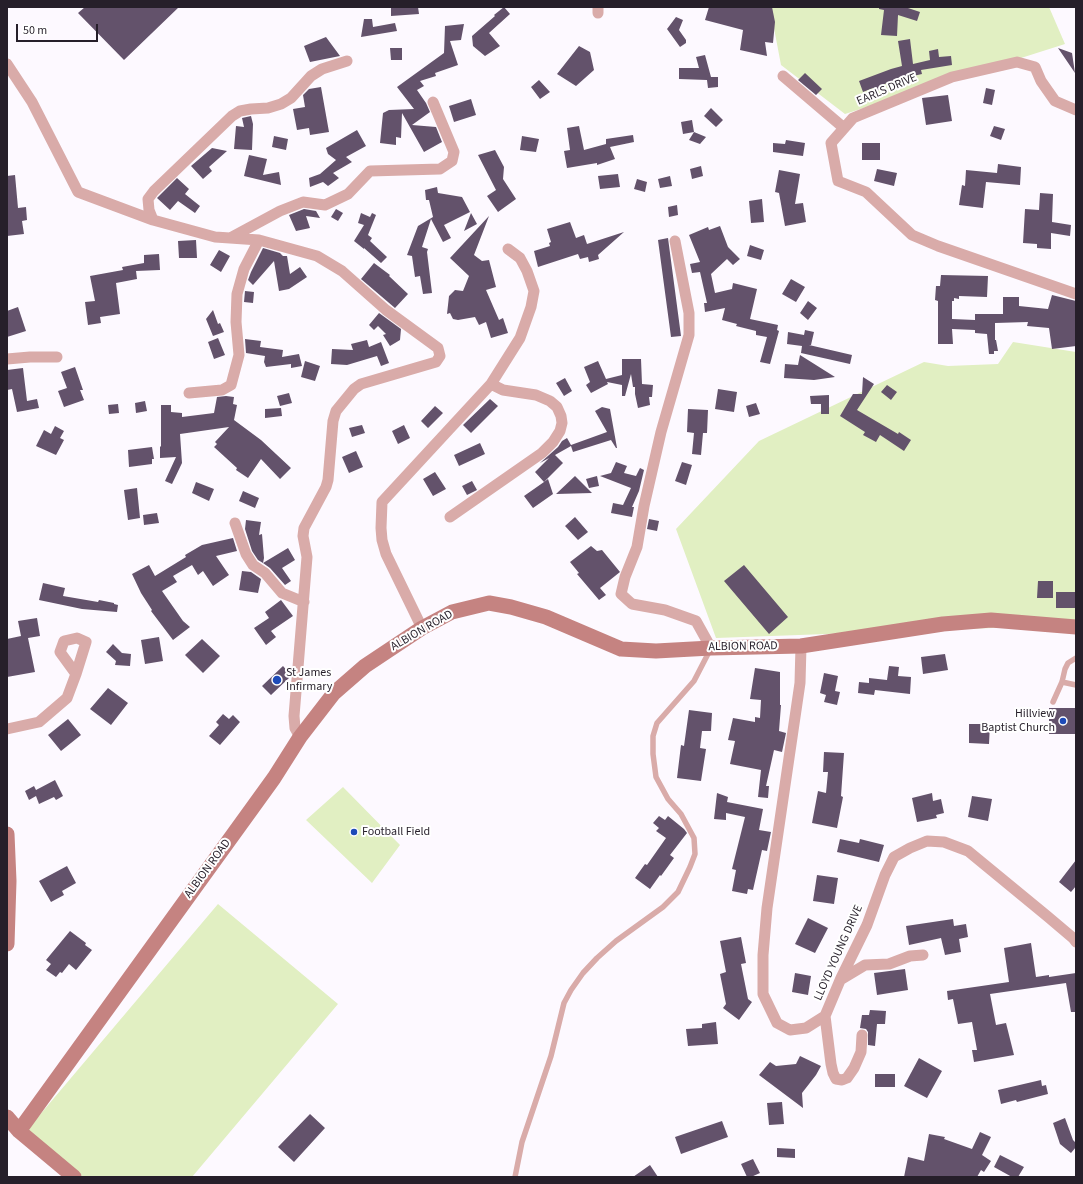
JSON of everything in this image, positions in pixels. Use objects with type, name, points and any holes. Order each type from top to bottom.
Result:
[{"type":"street","points":[[153,220],[149,210],[148,199],[154,191],[232,116],[240,111],[268,108],[281,104],[291,98],[311,76],[322,69],[347,61]]},
{"type":"street","name":"EARLS DRIVE","points":[[1076,110],[1055,101],[1040,81],[1035,67],[1017,62],[952,77],[852,118],[831,143],[838,181],[866,192],[912,235],[938,246],[1076,294]]},
{"type":"street","points":[[7,64],[32,102],[78,192],[153,220],[215,237],[259,240],[318,256],[342,271],[386,310],[438,348],[440,356],[436,362],[361,384],[354,389],[336,411],[333,421],[328,480],[326,487],[304,528],[303,536],[307,557],[294,716],[295,728],[300,737]]},
{"type":"street","points":[[782,76],[844,128]]},
{"type":"street","points":[[230,238],[280,211],[304,202],[325,204],[348,194],[370,171],[440,169],[452,161],[454,152],[433,102]]},
{"type":"street","points":[[189,393],[222,390],[231,385],[239,355],[236,322],[237,294],[244,269],[259,240]]},
{"type":"street","points":[[675,241],[689,313],[689,335],[661,432],[644,506],[637,548],[625,577],[621,594],[632,604],[665,610],[696,621],[711,648]]},
{"type":"street","points":[[422,628],[386,554],[382,540],[381,528],[382,502],[491,384],[520,338],[531,308],[534,291],[527,271],[520,258],[508,249]]},
{"type":"street","points":[[7,359],[57,357]]},
{"type":"street","points":[[450,518],[542,453],[553,442],[560,431],[562,423],[561,416],[557,407],[550,401],[536,395],[503,390],[491,384]]},
{"type":"street","points":[[234,523],[246,554],[253,565],[265,573],[282,593],[304,602]]},
{"type":"street","name":"ALBION ROAD","points":[[19,1131],[274,778],[300,737],[334,693],[365,666],[422,628],[452,612],[489,603],[511,607],[546,617],[621,649],[656,651],[801,646],[943,624],[990,620],[1076,627]]},
{"type":"street","name":"LLOYD YOUNG DRIVE","points":[[801,646],[800,683],[767,908],[763,955],[763,994],[777,1022],[790,1030],[806,1028],[825,1016],[840,980],[867,925],[894,858],[910,848],[927,841],[944,842],[968,851],[1076,942]]},
{"type":"street","points":[[7,729],[39,722],[66,698],[76,674]]},
{"type":"street","points":[[7,834],[7,944]]},
{"type":"street","points":[[840,980],[865,965],[889,964],[910,956],[923,955]]},
{"type":"street","points":[[825,1016],[830,1064],[836,1079],[842,1080],[847,1078],[854,1068],[861,1052],[862,1036]]},
{"type":"street","points":[[7,1117],[19,1131],[74,1177]]},
{"type":"lane","points":[[516,1177],[522,1142],[551,1056],[564,1004],[571,990],[583,973],[601,954],[616,941],[663,907],[678,892],[690,867],[694,854],[694,838],[682,814],[668,799],[656,777],[653,754],[653,736],[657,723],[694,681],[711,648]]},
{"type":"lane","points":[[1053,702],[1062,682],[1068,663],[1076,658]]},
{"type":"lane","points":[[1062,682],[1076,686]]},
{"type":"green space","points":[[770,7],[1049,7],[1065,44],[845,114],[781,65]]},
{"type":"green space","points":[[1013,342],[1076,352],[1076,625],[716,638],[676,529],[759,441],[924,362],[948,366],[998,364]]},
{"type":"green space","name":"Football Field","points":[[343,787],[400,845],[372,883],[306,820]]},
{"type":"green space","points":[[218,904],[338,1004],[192,1177],[83,1177],[27,1130]]},
{"type":"building","points":[[85,7],[179,7],[124,60],[78,13]]},
{"type":"building","points":[[391,7],[418,7],[419,14],[391,16]]},
{"type":"building","points":[[504,7],[510,14],[489,33],[500,46],[485,56],[473,46],[472,36]]},
{"type":"building","points":[[709,7],[772,7],[775,22],[773,43],[765,42],[767,56],[740,50],[743,30],[705,20]]},
{"type":"building","points":[[879,7],[905,7],[920,12],[917,21],[898,15],[897,36],[881,35],[884,10],[879,9]]},
{"type":"building","points":[[676,17],[683,20],[679,30],[686,40],[686,43],[680,47],[667,29]]},
{"type":"building","points":[[364,19],[372,19],[373,27],[395,23],[397,31],[361,37]]},
{"type":"building","points":[[464,24],[461,40],[450,41],[458,65],[435,73],[436,76],[420,81],[424,86],[417,90],[430,112],[412,125],[436,127],[442,142],[424,152],[402,113],[401,138],[396,137],[396,145],[380,143],[383,113],[389,110],[414,109],[397,87],[444,53],[445,26]]},
{"type":"building","points":[[326,37],[340,56],[310,62],[304,46]]},
{"type":"building","points":[[910,39],[913,64],[930,60],[929,51],[938,49],[939,57],[951,56],[952,65],[921,70],[922,74],[895,80],[882,85],[884,88],[874,92],[873,88],[863,92],[859,81],[902,66],[898,41]]},
{"type":"building","points":[[579,46],[590,52],[594,70],[576,86],[557,74]]},
{"type":"building","points":[[390,48],[402,48],[402,60],[391,60]]},
{"type":"building","points":[[1058,48],[1072,53],[1075,73]]},
{"type":"building","points":[[705,55],[711,77],[718,77],[718,87],[708,88],[707,80],[679,79],[679,68],[699,68],[696,57]]},
{"type":"building","points":[[805,73],[822,89],[816,95],[798,80]]},
{"type":"building","points":[[539,80],[550,92],[540,99],[531,87]]},
{"type":"building","points":[[321,87],[329,132],[310,135],[309,128],[297,130],[293,109],[305,107],[303,95],[309,89]]},
{"type":"building","points":[[986,88],[995,90],[992,105],[983,103]]},
{"type":"building","points":[[948,95],[952,121],[926,125],[922,98]]},
{"type":"building","points":[[471,99],[476,115],[454,122],[449,106]]},
{"type":"building","points":[[711,108],[723,120],[716,127],[704,116]]},
{"type":"building","points":[[251,116],[253,124],[252,150],[234,149],[236,126],[244,127],[242,118]]},
{"type":"building","points":[[692,120],[694,132],[683,134],[681,122]]},
{"type":"building","points":[[579,126],[584,150],[606,144],[606,139],[633,135],[634,142],[610,147],[615,159],[597,165],[597,163],[567,168],[564,151],[570,150],[567,128]]},
{"type":"building","points":[[994,126],[1005,129],[1001,140],[990,136]]},
{"type":"building","points":[[357,130],[366,146],[346,157],[352,162],[333,173],[339,178],[328,186],[323,182],[310,187],[309,178],[320,174],[336,160],[328,154],[326,148]]},
{"type":"building","points":[[694,132],[706,137],[700,144],[689,140]]},
{"type":"building","points":[[274,136],[288,139],[286,150],[272,147]]},
{"type":"building","points":[[522,136],[539,139],[536,152],[520,150]]},
{"type":"building","points":[[786,140],[805,143],[803,156],[773,152],[773,143],[785,144]]},
{"type":"building","points":[[862,143],[880,143],[880,160],[862,160]]},
{"type":"building","points":[[212,148],[227,151],[209,167],[212,171],[203,179],[191,166]]},
{"type":"building","points":[[495,150],[504,167],[503,179],[516,199],[498,212],[487,196],[496,190],[478,155]]},
{"type":"building","points":[[249,155],[267,159],[263,175],[279,172],[281,185],[244,176]]},
{"type":"building","points":[[998,164],[1021,167],[1020,185],[986,182],[983,208],[959,205],[962,185],[965,186],[966,170],[997,173]]},
{"type":"building","points":[[701,166],[703,176],[692,179],[690,169]]},
{"type":"building","points":[[877,169],[897,173],[894,186],[874,181]]},
{"type":"building","points":[[779,170],[800,174],[795,204],[803,203],[806,222],[785,226],[779,193],[775,192]]},
{"type":"building","points":[[618,174],[620,187],[600,189],[598,176]]},
{"type":"building","points":[[15,175],[18,208],[26,207],[27,220],[22,221],[24,234],[7,236],[7,176]]},
{"type":"building","points":[[670,176],[672,186],[660,188],[658,179]]},
{"type":"building","points":[[177,178],[189,189],[185,194],[200,206],[195,213],[178,201],[170,210],[157,198]]},
{"type":"building","points":[[637,179],[647,182],[645,192],[634,189]]},
{"type":"building","points":[[437,187],[438,193],[462,197],[470,212],[444,225],[451,238],[443,242],[431,219],[422,247],[428,249],[427,252],[432,293],[423,294],[420,276],[415,277],[412,256],[407,255],[418,226],[433,217],[429,200],[426,200],[425,190]]},
{"type":"building","points":[[1040,193],[1053,194],[1052,222],[1071,225],[1070,236],[1051,233],[1051,249],[1037,248],[1037,244],[1023,243],[1025,209],[1039,210]]},
{"type":"building","points":[[762,199],[764,222],[751,223],[749,201]]},
{"type":"building","points":[[677,205],[678,215],[669,217],[668,207]]},
{"type":"building","points":[[304,209],[316,211],[320,218],[306,216],[310,228],[296,231],[289,215]]},
{"type":"building","points":[[336,209],[343,213],[338,221],[331,217]]},
{"type":"building","points":[[361,213],[370,217],[372,213],[376,215],[368,235],[372,238],[370,241],[387,257],[381,263],[354,241],[364,225],[358,223]]},
{"type":"building","points":[[471,213],[477,224],[464,231]]},
{"type":"building","points":[[489,216],[474,255],[482,261],[489,260],[496,287],[486,290],[499,320],[503,318],[508,333],[491,338],[486,322],[479,325],[475,317],[458,320],[453,319],[450,313],[447,314],[449,296],[455,290],[463,291],[469,276],[450,258]]},
{"type":"building","points":[[570,222],[576,238],[584,235],[587,244],[624,232],[598,255],[599,259],[589,262],[588,257],[580,259],[578,254],[538,267],[534,251],[550,246],[549,243],[551,242],[547,229]]},
{"type":"building","points":[[720,226],[728,247],[740,259],[733,265],[727,259],[711,274],[715,293],[732,289],[733,283],[757,289],[750,319],[778,325],[777,330],[779,331],[770,364],[760,362],[767,337],[756,335],[756,331],[736,326],[737,324],[722,320],[725,308],[705,312],[704,303],[707,303],[700,272],[692,273],[690,264],[700,262],[689,235],[708,227],[709,230]]},
{"type":"building","points":[[668,238],[681,336],[671,337],[658,240]]},
{"type":"building","points":[[196,240],[197,258],[179,258],[178,241]]},
{"type":"building","points":[[750,245],[764,250],[761,260],[747,256]]},
{"type":"building","points":[[263,248],[280,253],[283,256],[287,256],[290,274],[300,267],[307,277],[289,289],[279,291],[274,261],[253,285],[248,280]]},
{"type":"building","points":[[219,250],[230,256],[221,272],[210,265]]},
{"type":"building","points":[[159,254],[160,270],[136,271],[137,279],[116,283],[120,314],[100,317],[101,323],[88,325],[85,302],[95,301],[90,276],[123,270],[122,267],[144,263],[144,255]]},
{"type":"building","points":[[374,263],[390,275],[389,276],[408,294],[395,308],[361,279]]},
{"type":"building","points":[[941,275],[988,276],[987,297],[959,296],[959,299],[954,298],[954,301],[952,301],[952,319],[975,320],[975,314],[1003,314],[1003,297],[1019,297],[1019,306],[1048,309],[1052,295],[1076,301],[1076,346],[1052,349],[1049,328],[1027,326],[1028,322],[995,323],[995,340],[998,351],[994,351],[994,354],[989,354],[987,334],[975,333],[975,330],[952,329],[953,344],[938,344],[938,301],[935,300],[936,286],[940,286]]},
{"type":"building","points":[[791,279],[805,287],[796,302],[782,294]]},
{"type":"building","points":[[245,291],[254,292],[253,303],[244,302]]},
{"type":"building","points":[[808,301],[817,308],[808,320],[800,313]]},
{"type":"building","points":[[18,307],[26,331],[7,337],[7,311]]},
{"type":"building","points":[[213,310],[218,324],[220,323],[224,332],[213,336],[206,319]]},
{"type":"building","points":[[379,313],[401,329],[400,340],[390,346],[383,335],[386,334],[378,326],[374,330],[369,325]]},
{"type":"building","points":[[805,330],[814,332],[811,345],[809,345],[852,355],[850,364],[801,353],[802,346],[787,344],[788,332],[804,335]]},
{"type":"building","points":[[218,338],[225,355],[214,359],[208,342]]},
{"type":"building","points":[[245,339],[261,341],[260,347],[283,350],[282,357],[299,354],[302,366],[291,368],[291,364],[266,367],[264,362],[265,356],[246,353]]},
{"type":"building","points":[[367,340],[369,347],[381,342],[389,363],[381,366],[377,356],[347,365],[331,364],[332,349],[353,350],[351,344]]},
{"type":"building","points":[[800,355],[835,377],[814,380],[784,378],[785,364],[798,365]]},
{"type":"building","points":[[622,359],[641,359],[642,384],[653,385],[652,397],[649,397],[650,405],[638,408],[635,387],[633,387],[631,374],[625,396],[622,396],[622,385],[607,382],[608,384],[591,393],[586,385],[590,382],[584,367],[598,361],[606,379],[622,375]]},
{"type":"building","points":[[305,361],[320,366],[315,381],[301,377]]},
{"type":"building","points":[[75,367],[83,390],[80,390],[84,400],[64,407],[58,391],[67,388],[61,372]]},
{"type":"building","points":[[23,368],[27,401],[37,399],[39,408],[17,412],[12,389],[7,390],[7,370]]},
{"type":"building","points":[[863,377],[874,384],[857,410],[911,440],[904,451],[880,435],[876,442],[863,435],[865,432],[840,416],[853,394],[862,394]]},
{"type":"building","points":[[565,378],[572,391],[564,396],[556,383]]},
{"type":"building","points":[[887,385],[897,392],[891,400],[881,392]]},
{"type":"building","points":[[718,389],[737,392],[734,412],[715,409]]},
{"type":"building","points":[[289,393],[292,403],[280,406],[277,396]]},
{"type":"building","points":[[829,395],[829,414],[821,414],[821,404],[811,404],[810,396]]},
{"type":"building","points":[[217,397],[234,397],[233,404],[237,405],[234,420],[261,440],[291,468],[280,479],[261,459],[248,478],[236,470],[237,468],[214,447],[217,444],[215,442],[229,427],[180,434],[182,463],[172,484],[165,481],[176,457],[160,458],[161,405],[171,405],[171,412],[182,413],[182,417],[214,413]]},
{"type":"building","points":[[490,399],[498,406],[471,433],[463,425]]},
{"type":"building","points":[[145,401],[147,411],[136,413],[135,403]]},
{"type":"building","points":[[756,403],[760,414],[749,417],[746,406]]},
{"type":"building","points":[[118,404],[119,413],[109,414],[108,405]]},
{"type":"building","points":[[435,406],[443,413],[428,428],[421,421]]},
{"type":"building","points":[[602,407],[610,409],[617,448],[611,440],[573,452],[571,446],[555,455],[563,463],[544,482],[535,472],[549,458],[540,463],[567,438],[571,445],[607,432],[595,411]]},
{"type":"building","points":[[281,408],[282,416],[265,418],[265,409]]},
{"type":"building","points":[[688,409],[708,410],[707,433],[703,433],[701,455],[692,454],[694,433],[687,432]]},
{"type":"building","points":[[362,425],[365,433],[352,437],[349,428]]},
{"type":"building","points":[[404,425],[410,438],[398,444],[392,431]]},
{"type":"building","points":[[55,426],[64,431],[60,438],[64,440],[56,455],[36,446],[44,430],[51,434]]},
{"type":"building","points":[[480,443],[485,454],[459,466],[454,455]]},
{"type":"building","points":[[152,447],[154,459],[152,459],[152,464],[129,467],[128,450]]},
{"type":"building","points":[[356,451],[363,467],[349,473],[342,457]]},
{"type":"building","points":[[616,462],[627,466],[624,473],[636,476],[640,468],[644,470],[639,491],[632,507],[634,507],[632,517],[611,513],[613,503],[623,505],[631,488],[600,476],[611,473]]},
{"type":"building","points":[[682,462],[692,465],[686,485],[675,481]]},
{"type":"building","points":[[435,472],[446,489],[433,496],[423,479]]},
{"type":"building","points":[[575,476],[592,493],[556,494]]},
{"type":"building","points":[[597,476],[599,486],[589,488],[586,479]]},
{"type":"building","points":[[548,479],[553,494],[533,508],[524,496]]},
{"type":"building","points":[[472,481],[477,490],[467,495],[462,486]]},
{"type":"building","points":[[196,482],[214,489],[209,501],[192,493]]},
{"type":"building","points":[[137,488],[140,518],[128,520],[124,490]]},
{"type":"building","points":[[243,491],[259,498],[255,508],[239,501]]},
{"type":"building","points":[[157,513],[159,523],[144,525],[143,515]]},
{"type":"building","points":[[575,517],[588,532],[578,540],[565,526]]},
{"type":"building","points":[[649,519],[659,521],[657,531],[647,529]]},
{"type":"building","points":[[246,520],[261,522],[259,535],[262,534],[263,563],[258,560],[252,551],[245,529]]},
{"type":"building","points":[[233,538],[237,551],[216,556],[229,575],[213,586],[203,571],[198,575],[192,565],[173,576],[177,582],[162,591],[183,621],[190,627],[173,640],[151,611],[152,610],[141,593],[132,574],[149,565],[155,576],[186,557],[185,555],[202,545]]},
{"type":"building","points":[[591,546],[597,551],[602,550],[620,572],[600,588],[606,595],[599,600],[577,574],[579,573],[570,562]]},
{"type":"building","points":[[288,548],[295,560],[282,568],[291,581],[285,585],[270,568],[263,563]]},
{"type":"building","points":[[744,565],[788,617],[769,634],[724,581]]},
{"type":"building","points":[[242,571],[251,572],[261,579],[258,593],[239,590]]},
{"type":"building","points":[[1038,581],[1053,581],[1053,598],[1037,598]]},
{"type":"building","points":[[43,583],[65,588],[63,596],[114,603],[118,605],[117,612],[82,609],[39,600]]},
{"type":"building","points":[[1056,592],[1076,592],[1076,608],[1056,608]]},
{"type":"building","points":[[281,600],[293,616],[271,631],[276,637],[266,645],[254,628],[269,618],[265,612]]},
{"type":"building","points":[[37,618],[40,636],[28,638],[35,672],[7,677],[7,639],[21,636],[18,621]]},
{"type":"building","points":[[159,637],[163,661],[145,664],[141,640]]},
{"type":"building","points":[[202,639],[220,656],[203,673],[185,655]]},
{"type":"building","points":[[113,644],[122,653],[131,654],[130,666],[115,665],[116,661],[106,652]]},
{"type":"building","points":[[945,654],[948,670],[923,674],[921,657]]},
{"type":"building","name":"St James Infirmary","points":[[283,666],[290,674],[290,677],[271,695],[262,686]]},
{"type":"building","points":[[889,666],[899,667],[898,676],[911,677],[910,694],[875,690],[874,695],[858,693],[859,682],[869,683],[869,678],[887,680]]},
{"type":"building","points":[[755,668],[780,672],[781,705],[779,731],[786,733],[782,752],[774,750],[766,786],[769,786],[768,798],[758,797],[761,770],[730,764],[735,741],[728,740],[733,718],[755,722],[755,717],[760,718],[761,700],[750,699]]},
{"type":"building","points":[[824,673],[838,676],[835,691],[840,692],[837,705],[824,702],[826,695],[820,693]]},
{"type":"building","points":[[108,688],[128,703],[111,725],[90,709]]},
{"type":"building","name":"Hillview Baptist Church","points":[[1049,708],[1076,708],[1076,734],[1049,734]]},
{"type":"building","points":[[689,710],[712,713],[711,731],[702,731],[700,748],[706,749],[701,781],[677,778],[681,745],[684,746]]},
{"type":"building","points":[[223,714],[229,719],[233,715],[240,722],[220,745],[209,736],[219,725],[216,722]]},
{"type":"building","points":[[68,719],[81,735],[61,751],[48,735]]},
{"type":"building","points":[[969,724],[990,724],[989,744],[969,743]]},
{"type":"building","points":[[824,752],[844,753],[841,796],[843,797],[837,828],[812,823],[818,791],[826,793],[828,772],[823,772]]},
{"type":"building","points":[[55,780],[63,796],[56,800],[54,797],[39,804],[36,796],[29,800],[25,791],[34,786],[36,790]]},
{"type":"building","points":[[717,793],[728,797],[727,802],[763,809],[759,830],[771,832],[767,851],[762,850],[753,890],[748,889],[747,894],[732,891],[736,870],[732,869],[745,817],[726,813],[726,820],[714,819]]},
{"type":"building","points":[[932,793],[933,801],[941,799],[944,813],[936,815],[937,818],[917,822],[912,798]]},
{"type":"building","points":[[972,796],[992,799],[988,821],[968,817]]},
{"type":"building","points":[[659,816],[665,820],[668,816],[687,833],[670,855],[674,858],[650,889],[635,878],[645,864],[647,865],[666,838],[656,831],[659,828],[653,823]]},
{"type":"building","points":[[840,839],[859,843],[860,839],[884,845],[879,862],[837,852]]},
{"type":"building","points":[[1076,860],[1076,886],[1071,892],[1059,882]]},
{"type":"building","points":[[67,866],[76,883],[62,891],[64,895],[51,902],[39,881]]},
{"type":"building","points":[[817,875],[838,878],[834,904],[813,901]]},
{"type":"building","points":[[808,918],[828,928],[815,953],[795,944]]},
{"type":"building","points":[[953,919],[954,926],[966,924],[968,937],[959,939],[961,952],[945,955],[941,938],[909,945],[906,926]]},
{"type":"building","points":[[70,931],[86,943],[85,945],[92,950],[76,970],[69,964],[62,973],[60,972],[56,977],[46,970],[51,964],[46,960]]},
{"type":"building","points":[[741,937],[746,963],[741,964],[748,999],[752,1002],[739,1020],[723,1008],[726,1004],[720,974],[726,972],[720,941]]},
{"type":"building","points":[[1031,943],[1036,977],[1049,975],[1049,977],[1076,973],[1076,1012],[1071,1012],[1066,983],[990,994],[996,1025],[1006,1023],[1014,1055],[974,1062],[972,1050],[977,1050],[972,1022],[958,1024],[953,999],[948,1000],[947,991],[1009,982],[1004,948]]},
{"type":"building","points":[[905,969],[908,990],[877,995],[874,973]]},
{"type":"building","points":[[795,973],[811,976],[808,995],[792,992]]},
{"type":"building","points":[[870,1010],[886,1011],[885,1024],[877,1024],[875,1046],[868,1045],[868,1032],[866,1029],[860,1028],[862,1015],[869,1015]]},
{"type":"building","points":[[716,1022],[718,1044],[688,1046],[686,1029],[702,1028],[702,1024]]},
{"type":"building","points":[[800,1056],[821,1066],[802,1093],[803,1108],[759,1075],[770,1062],[776,1066],[796,1064]]},
{"type":"building","points":[[919,1058],[942,1071],[927,1098],[904,1086]]},
{"type":"building","points":[[875,1074],[895,1074],[895,1087],[875,1087]]},
{"type":"building","points":[[1041,1080],[1042,1086],[1046,1085],[1048,1094],[1017,1102],[1016,1100],[1001,1104],[998,1090]]},
{"type":"building","points":[[782,1102],[784,1124],[769,1125],[767,1103]]},
{"type":"building","points":[[310,1114],[325,1128],[294,1162],[278,1147]]},
{"type":"building","points":[[1065,1118],[1073,1140],[1076,1143],[1076,1147],[1071,1153],[1060,1144],[1053,1123]]},
{"type":"building","points":[[722,1121],[728,1137],[681,1154],[675,1137]]},
{"type":"building","points":[[980,1132],[991,1137],[982,1155],[991,1161],[984,1172],[981,1170],[977,1177],[904,1177],[908,1157],[924,1161],[929,1134],[945,1137],[944,1139],[972,1149]]},
{"type":"building","points":[[777,1148],[795,1149],[795,1158],[777,1157]]},
{"type":"building","points":[[1000,1155],[1024,1167],[1018,1177],[1012,1177],[994,1167]]},
{"type":"building","points":[[753,1159],[760,1173],[747,1177],[741,1164]]},
{"type":"building","points":[[650,1165],[658,1177],[633,1177]]},
{"type":"place","name":"St James Infirmary","points":[[277,680]]},
{"type":"place","name":"Hillview Baptist Church","points":[[1063,721]]},
{"type":"place","name":"Football Field","points":[[354,832]]}]
